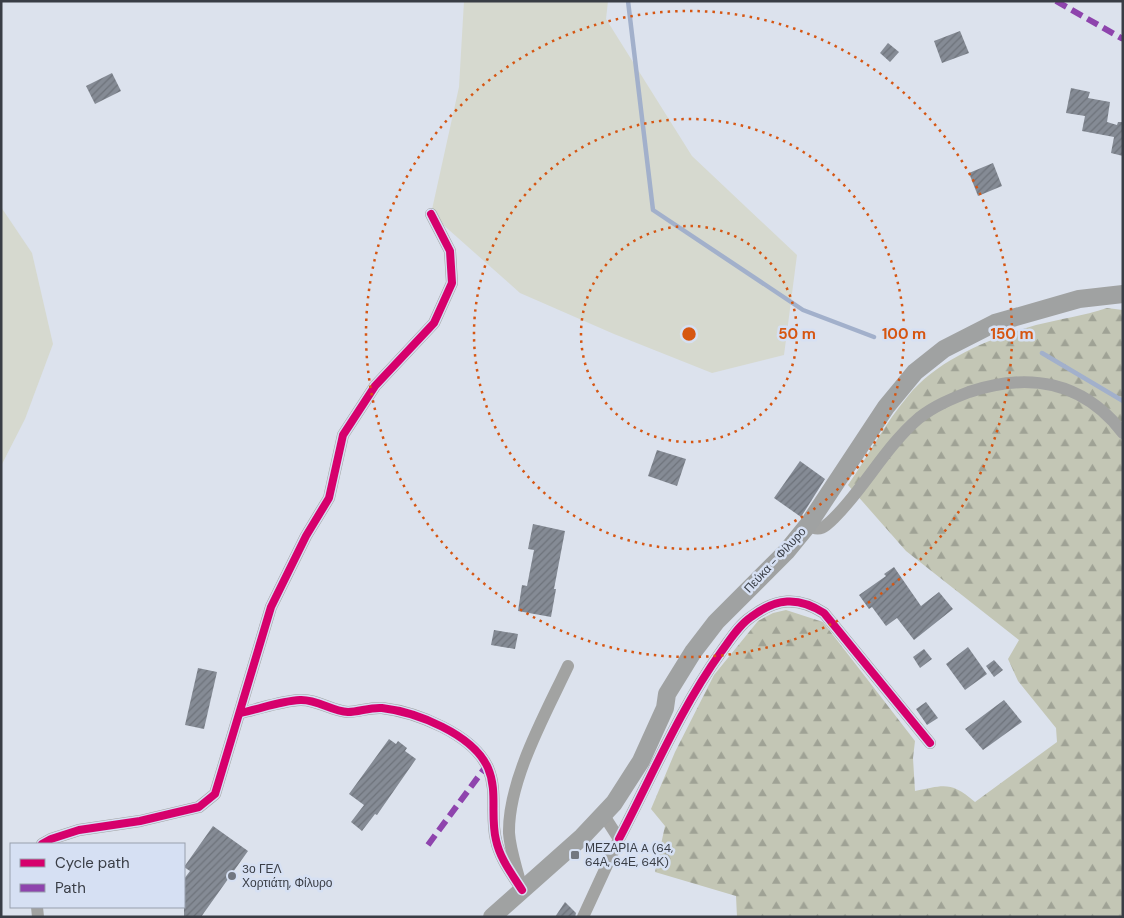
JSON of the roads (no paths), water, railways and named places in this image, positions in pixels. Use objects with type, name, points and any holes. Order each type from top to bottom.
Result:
[{"type":"main road","name":"Πεύκα - Φίλυρο","points":[[492,917],[582,837],[623,790],[641,761],[665,708],[667,694],[693,652],[716,622],[786,552],[808,525],[897,391],[929,360],[960,340],[1013,317],[1078,298],[1123,294]]},
{"type":"street","points":[[44,843],[80,830],[140,821],[199,806],[215,794],[271,607],[306,536],[329,498],[343,435],[375,386],[434,323],[452,283],[450,251],[431,214]]},
{"type":"street","points":[[808,525],[815,529],[821,529],[835,517],[918,419],[944,402],[984,388],[1016,382],[1059,386],[1093,403],[1123,433]]},
{"type":"street","points":[[583,917],[619,839],[701,679],[732,637],[750,617],[788,601],[803,601],[824,613],[930,743]]},
{"type":"street","points":[[522,890],[511,851],[509,834],[512,802],[534,739],[568,666]]},
{"type":"street","points":[[240,713],[304,700],[348,712],[375,708],[392,710],[439,724],[475,750],[487,765],[493,787],[495,838],[504,861],[522,890]]},
{"type":"street","points":[[604,814],[619,839]]},
{"type":"waterway","points":[[628,1],[653,210],[803,310],[874,337]]},
{"type":"waterway","points":[[1042,353],[1123,401]]},
{"type":"place","name":"ΜΕΖΑΡΙΑ A (64, 64Α, 64Ε, 64Κ)","points":[[575,855]]},
{"type":"place","name":"3ο ΓΕΛ Χορτιάτη, Φίλυρο","points":[[232,876]]}]
